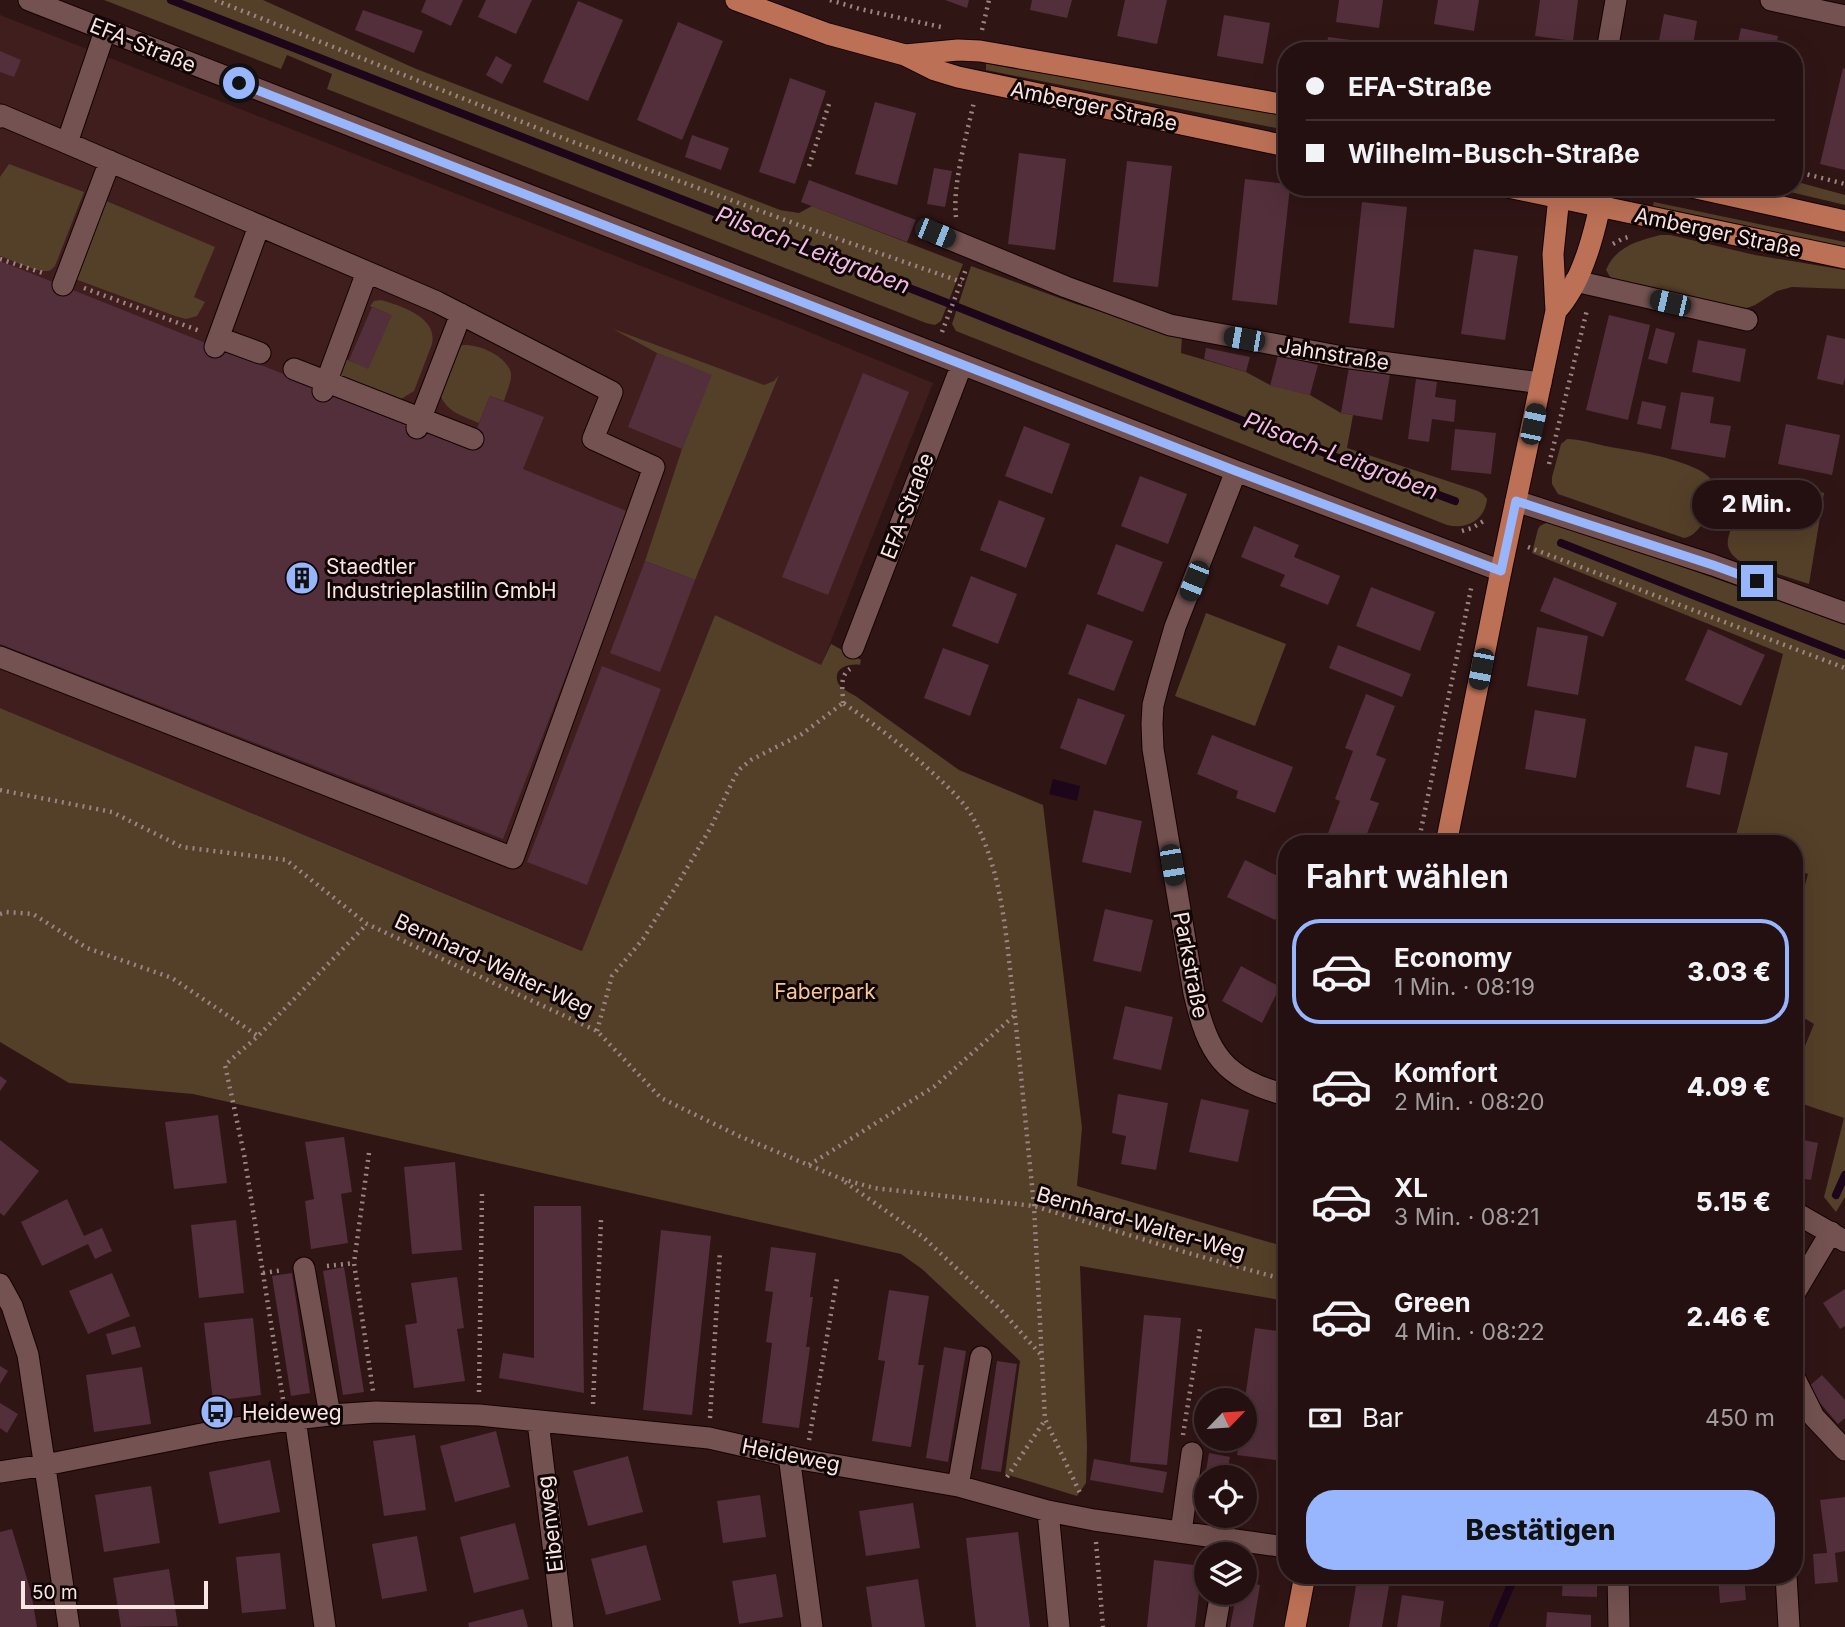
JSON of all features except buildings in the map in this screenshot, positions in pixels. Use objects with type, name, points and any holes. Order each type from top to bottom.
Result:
[{"type":"main road","name":"Amberger Straße","points":[[736,0],[828,34],[905,55],[936,70],[976,81],[1278,144]]},
{"type":"main road","name":"Amberger Straße","points":[[905,55],[958,50],[980,51],[1278,104]]},
{"type":"main road","points":[[1448,835],[1556,311],[1553,269],[1559,196]]},
{"type":"main road","name":"Amberger Straße","points":[[1732,196],[1845,221]]},
{"type":"main road","name":"Amberger Straße","points":[[1602,197],[1845,258]]},
{"type":"main road","points":[[1556,311],[1584,283],[1588,248],[1602,197]]},
{"type":"main road","points":[[1295,1627],[1303,1584]]},
{"type":"street","name":"EFA-Straße","points":[[29,0],[1236,471],[1501,571]]},
{"type":"street","points":[[1609,42],[1616,0]]},
{"type":"street","points":[[1771,0],[1845,16]]},
{"type":"street","points":[[67,143],[105,31]]},
{"type":"street","points":[[0,117],[110,161],[437,302],[612,392],[593,439],[654,467],[513,859],[0,657]]},
{"type":"street","points":[[64,283],[110,161]]},
{"type":"street","points":[[260,226],[217,342],[260,353]]},
{"type":"street","name":"Jahnstraße","points":[[935,233],[1066,287],[1170,325],[1343,357],[1541,383]]},
{"type":"street","points":[[325,386],[367,272]]},
{"type":"street","points":[[1584,283],[1747,320]]},
{"type":"street","points":[[419,423],[461,314]]},
{"type":"street","name":"EFA-Straße","points":[[853,648],[962,364]]},
{"type":"street","points":[[294,369],[325,386],[419,423],[473,439]]},
{"type":"street","name":"Parkstraße","points":[[1236,471],[1175,627],[1153,705],[1153,749],[1194,993],[1205,1031],[1211,1047],[1230,1069],[1256,1085],[1278,1092]]},
{"type":"street","points":[[1516,501],[1713,565],[1845,613]]},
{"type":"street","points":[[1803,1217],[1838,1237],[1803,1282]]},
{"type":"street","points":[[304,1268],[330,1415]]},
{"type":"street","points":[[0,1284],[12,1306],[28,1355],[69,1627]]},
{"type":"street","points":[[958,1486],[981,1357]]},
{"type":"street","points":[[1803,1395],[1814,1417],[1845,1450]]},
{"type":"street","name":"Heideweg","points":[[0,1472],[291,1419],[376,1412],[479,1415],[709,1438],[797,1458],[958,1486],[1048,1511],[1181,1532],[1213,1542]]},
{"type":"street","points":[[291,1419],[325,1627]]},
{"type":"street","name":"Eibenweg","points":[[538,1422],[563,1627]]},
{"type":"street","points":[[1181,1532],[1192,1453]]},
{"type":"street","points":[[797,1458],[812,1627]]},
{"type":"street","points":[[1048,1511],[1059,1627]]},
{"type":"street","name":"Heideweg","points":[[1257,1547],[1278,1548]]},
{"type":"street","points":[[1618,1584],[1619,1627]]},
{"type":"street","points":[[1787,1584],[1789,1627]]},
{"type":"street","points":[[1215,1627],[1219,1605]]},
{"type":"path","points":[[215,0],[565,139],[803,227],[962,282],[942,333]]},
{"type":"path","points":[[981,34],[989,0]]},
{"type":"path","points":[[968,246],[958,226],[954,209],[974,100]]},
{"type":"path","points":[[809,166],[830,104]]},
{"type":"path","points":[[1803,173],[1845,184]]},
{"type":"path","points":[[1610,247],[1622,239],[1637,235]]},
{"type":"path","points":[[0,259],[217,342]]},
{"type":"path","points":[[1548,468],[1584,283]]},
{"type":"path","points":[[1527,547],[1845,668]]},
{"type":"path","points":[[1420,835],[1471,590]]},
{"type":"path","points":[[597,1031],[612,976],[643,939],[677,885],[711,827],[735,776],[751,760],[802,734],[843,703],[879,727],[914,756],[971,814],[989,854],[1005,928],[1034,1206],[1045,1419],[1094,1520],[1103,1627]]},
{"type":"path","name":"Bernhard-Walter-Weg","points":[[0,790],[111,812],[182,847],[286,860],[367,924],[597,1031],[661,1098],[738,1136],[842,1179],[874,1188],[1034,1206],[1188,1254],[1278,1278]]},
{"type":"path","points":[[0,914],[33,914],[87,947],[172,978],[258,1036]]},
{"type":"path","points":[[291,1419],[244,1154],[225,1065],[258,1036],[367,924]]},
{"type":"path","points":[[809,1165],[935,1086],[1014,1015]]},
{"type":"path","points":[[369,1153],[354,1263],[376,1412]]},
{"type":"path","points":[[842,1179],[923,1237],[1000,1309],[1042,1357]]},
{"type":"path","points":[[479,1415],[482,1194]]},
{"type":"path","points":[[592,1427],[601,1220]]},
{"type":"path","points":[[709,1438],[720,1251]]},
{"type":"path","points":[[797,1458],[837,1279]]},
{"type":"path","points":[[1192,1453],[1180,1450],[1200,1329]]},
{"type":"path","points":[[995,1496],[1045,1419]]},
{"type":"shaded area","points":[[0,15],[797,327],[933,383],[821,666],[715,615],[583,951],[0,708]]},
{"type":"shaded area","points":[[1053,779],[1080,786],[1077,801],[1049,794]]},
{"type":"green space","points":[[104,0],[263,0],[414,68],[780,210],[799,213],[812,206],[963,264],[941,321],[935,325],[926,323],[327,89],[332,74],[287,55],[281,69]]},
{"type":"green space","points":[[986,60],[1278,115],[1278,128],[986,70]]},
{"type":"green space","points":[[9,164],[84,192],[55,266],[50,270],[35,269],[0,256],[0,177]]},
{"type":"green space","points":[[1803,183],[1845,195],[1845,205],[1803,195]]},
{"type":"green space","points":[[104,200],[215,247],[194,297],[205,302],[197,316],[186,319],[175,316],[75,279]]},
{"type":"green space","points":[[1654,202],[1845,242],[1845,249],[1652,208]]},
{"type":"green space","points":[[1660,235],[1845,270],[1845,289],[1792,287],[1777,291],[1747,308],[1726,307],[1612,280],[1606,270],[1616,255],[1636,242]]},
{"type":"green space","points":[[971,266],[1076,304],[1182,336],[1181,353],[1246,372],[1270,385],[1310,395],[1341,413],[1353,415],[1347,448],[1478,491],[1487,499],[1483,513],[1468,525],[1447,525],[956,331],[952,324]]},
{"type":"green space","points":[[381,300],[416,314],[424,320],[432,335],[432,344],[414,391],[401,399],[392,400],[345,382],[339,375],[343,358],[368,368],[391,315],[370,306],[374,301]]},
{"type":"green space","points":[[613,329],[764,385],[774,381],[779,375],[695,580],[645,561],[682,449],[711,375],[657,353]]},
{"type":"green space","points":[[463,345],[492,352],[504,361],[511,373],[504,401],[490,396],[479,423],[451,409],[440,394],[458,348]]},
{"type":"green space","points":[[1567,439],[1664,457],[1703,472],[1711,479],[1715,488],[1701,525],[1691,536],[1684,538],[1558,494],[1552,484],[1552,477],[1561,444]]},
{"type":"green space","points":[[1756,479],[1824,493],[1809,584],[1741,562],[1730,551],[1728,540],[1743,505],[1743,488]]},
{"type":"green space","points":[[1548,522],[1576,529],[1845,625],[1845,1197],[1836,1212],[1824,1197],[1844,1118],[1803,1104],[1803,1051],[1814,1024],[1803,1017],[1803,893],[1808,874],[1803,872],[1803,835],[1736,835],[1783,654],[1532,553],[1540,526]]},
{"type":"green space","points":[[1206,613],[1286,644],[1255,726],[1175,696]]},
{"type":"green space","name":"Faberpark","points":[[715,615],[821,665],[831,644],[861,660],[860,665],[839,670],[837,678],[841,687],[959,770],[1043,805],[1082,1128],[1077,1186],[1278,1245],[1278,1300],[1080,1266],[1087,1446],[1086,1483],[1077,1496],[1005,1474],[1020,1361],[922,1269],[901,1254],[193,1094],[69,1083],[0,1042],[0,708],[582,951]]},
{"type":"waterway","name":"Pilsach-Leitgraben","points":[[171,0],[1314,449],[1455,501]]},
{"type":"waterway","name":"Pilsach-Leitgraben","points":[[1561,543],[1845,655]]},
{"type":"waterway","points":[[1836,1195],[1845,1175]]},
{"type":"waterway","points":[[1493,1627],[1511,1584]]},
{"type":"place","name":"Staedtler Industrieplastilin GmbH","points":[[302,578]]},
{"type":"place","name":"Heideweg","points":[[217,1412]]},
{"type":"route","points":[[239,83],[1236,471],[1501,571],[1516,501],[1757,581]]}]
